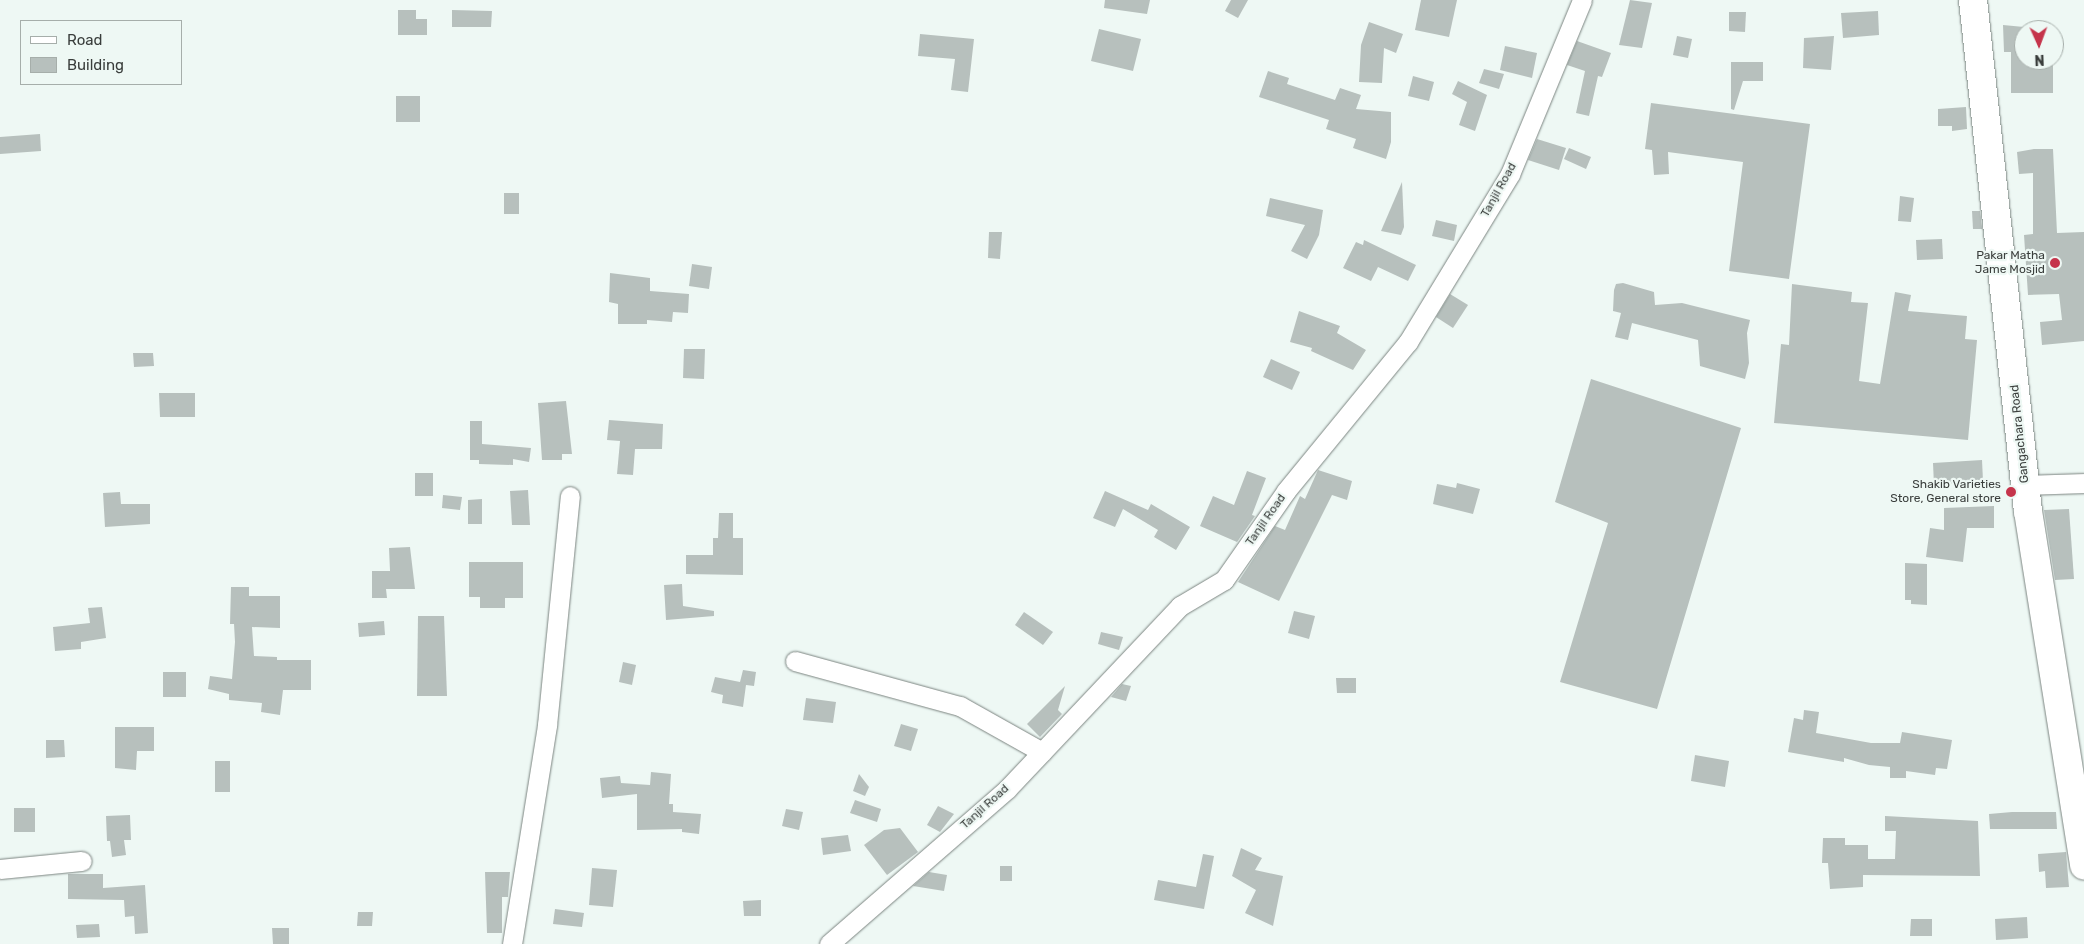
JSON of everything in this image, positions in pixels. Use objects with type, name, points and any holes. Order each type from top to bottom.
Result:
[{"type":"main road","name":"Gangachara Road","points":[[1973,0],[2026,485],[2075,755],[2084,866]]},
{"type":"street","name":"Tanjil Road","points":[[829,944],[1007,789],[1180,606],[1224,580],[1286,492],[1408,342],[1510,174],[1582,0]]},
{"type":"street","points":[[2026,485],[2084,483]]},
{"type":"street","points":[[512,944],[546,725],[570,496]]},
{"type":"street","points":[[794,661],[960,706],[1042,752]]},
{"type":"street","points":[[0,869],[82,861]]},
{"type":"building","points":[[1105,0],[1150,0],[1147,14],[1104,8]]},
{"type":"building","points":[[1231,0],[1248,0],[1238,18],[1225,11]]},
{"type":"building","points":[[1421,0],[1457,0],[1449,37],[1415,30]]},
{"type":"building","points":[[1630,0],[1652,3],[1642,48],[1619,45]]},
{"type":"building","points":[[398,10],[416,10],[416,19],[427,19],[427,35],[398,35]]},
{"type":"building","points":[[452,10],[492,11],[491,27],[452,27]]},
{"type":"building","points":[[1878,11],[1879,35],[1843,38],[1841,13]]},
{"type":"building","points":[[1729,12],[1746,12],[1745,32],[1729,31]]},
{"type":"building","points":[[1369,22],[1403,34],[1396,53],[1384,48],[1382,83],[1359,82],[1361,45]]},
{"type":"building","points":[[2003,25],[2014,26],[2014,70],[2053,70],[2053,93],[2011,93],[2011,52],[2004,52]]},
{"type":"building","points":[[1099,29],[1141,39],[1133,71],[1091,61]]},
{"type":"building","points":[[920,34],[974,39],[968,92],[951,90],[955,59],[918,56]]},
{"type":"building","points":[[1677,36],[1692,39],[1688,58],[1673,55]]},
{"type":"building","points":[[1834,36],[1831,70],[1803,68],[1804,38]]},
{"type":"building","points":[[1577,41],[1611,53],[1602,77],[1598,76],[1589,116],[1576,113],[1585,71],[1567,65]]},
{"type":"building","points":[[1505,46],[1537,53],[1532,78],[1500,70]]},
{"type":"building","points":[[1731,62],[1763,62],[1763,81],[1743,81],[1734,110],[1731,109]]},
{"type":"building","points":[[1484,69],[1504,74],[1499,89],[1479,83]]},
{"type":"building","points":[[1268,71],[1289,78],[1287,84],[1335,100],[1340,88],[1361,95],[1356,109],[1391,112],[1391,142],[1386,159],[1353,148],[1356,139],[1326,129],[1329,120],[1259,97]]},
{"type":"building","points":[[1413,76],[1434,82],[1429,101],[1408,96]]},
{"type":"building","points":[[1458,81],[1487,95],[1475,131],[1459,125],[1467,102],[1452,94]]},
{"type":"building","points":[[396,96],[420,96],[420,122],[396,122]]},
{"type":"building","points":[[1651,103],[1810,124],[1789,279],[1729,271],[1743,162],[1668,152],[1669,174],[1654,175],[1652,150],[1645,149]]},
{"type":"building","points":[[1966,107],[1967,129],[1952,131],[1952,126],[1938,126],[1938,109]]},
{"type":"building","points":[[40,134],[41,151],[0,154],[0,137]]},
{"type":"building","points":[[1537,139],[1566,148],[1559,170],[1528,160]]},
{"type":"building","points":[[1569,148],[1591,157],[1586,169],[1564,159]]},
{"type":"building","points":[[2034,149],[2053,149],[2057,233],[2084,232],[2084,341],[2042,345],[2040,322],[2062,320],[2059,294],[2028,295],[2024,235],[2033,234],[2033,173],[2019,174],[2017,152]]},
{"type":"building","points":[[1402,182],[1404,227],[1401,235],[1381,231]]},
{"type":"building","points":[[504,193],[519,193],[519,214],[504,214]]},
{"type":"building","points":[[1900,196],[1914,198],[1911,222],[1898,221]]},
{"type":"building","points":[[1270,198],[1323,210],[1319,235],[1307,259],[1291,251],[1305,225],[1266,216]]},
{"type":"building","points":[[1972,211],[1980,211],[1982,229],[1973,229]]},
{"type":"building","points":[[1436,220],[1457,225],[1454,241],[1432,236]]},
{"type":"building","points":[[989,232],[1002,232],[1000,259],[988,258]]},
{"type":"building","points":[[1942,239],[1943,259],[1917,260],[1916,240]]},
{"type":"building","points":[[1364,240],[1416,265],[1408,281],[1378,267],[1371,281],[1343,268],[1356,242],[1363,245]]},
{"type":"building","points":[[692,264],[712,267],[709,289],[689,286]]},
{"type":"building","points":[[610,273],[650,278],[650,291],[689,294],[688,313],[673,312],[672,322],[647,320],[647,324],[618,324],[618,304],[609,302]]},
{"type":"building","points":[[1623,283],[1654,292],[1655,305],[1682,303],[1750,320],[1747,333],[1749,363],[1745,379],[1700,366],[1698,340],[1632,323],[1628,340],[1615,337],[1621,313],[1613,311],[1614,290],[1616,284]]},
{"type":"building","points":[[1792,284],[1852,292],[1851,302],[1868,303],[1859,381],[1880,384],[1895,292],[1911,295],[1908,311],[1967,316],[1965,339],[1977,340],[1968,440],[1774,423],[1781,344],[1789,345]]},
{"type":"building","points":[[1450,294],[1468,305],[1453,328],[1436,317]]},
{"type":"building","points":[[1299,311],[1340,326],[1337,333],[1366,350],[1353,370],[1311,351],[1312,348],[1290,342]]},
{"type":"building","points":[[684,349],[705,349],[704,379],[683,378]]},
{"type":"building","points":[[133,353],[153,353],[154,366],[134,367]]},
{"type":"building","points":[[1271,359],[1300,372],[1292,390],[1263,377]]},
{"type":"building","points":[[1591,379],[1741,428],[1657,709],[1560,682],[1608,523],[1555,502]]},
{"type":"building","points":[[159,393],[195,393],[195,417],[160,417]]},
{"type":"building","points":[[566,401],[572,454],[562,454],[562,460],[542,460],[538,403]]},
{"type":"building","points":[[609,420],[663,424],[662,449],[635,449],[633,475],[617,474],[620,441],[607,440]]},
{"type":"building","points":[[470,421],[482,421],[482,444],[531,448],[529,462],[513,459],[513,465],[479,464],[479,460],[470,460]]},
{"type":"building","points":[[1982,460],[1983,481],[1934,485],[1933,463]]},
{"type":"building","points":[[1318,470],[1352,481],[1347,500],[1332,495],[1279,601],[1238,582],[1275,526],[1285,530],[1300,496],[1305,499]]},
{"type":"building","points":[[1247,471],[1266,478],[1252,515],[1255,516],[1237,542],[1200,526],[1213,496],[1234,505]]},
{"type":"building","points":[[415,473],[433,473],[433,496],[415,496]]},
{"type":"building","points":[[1457,483],[1480,489],[1473,514],[1433,504],[1437,484],[1456,488]]},
{"type":"building","points":[[528,490],[530,525],[512,525],[510,491]]},
{"type":"building","points":[[1105,491],[1148,510],[1151,504],[1190,527],[1176,550],[1154,537],[1158,530],[1123,509],[1115,527],[1093,518]]},
{"type":"building","points":[[120,492],[121,504],[150,504],[150,524],[105,527],[103,493]]},
{"type":"building","points":[[443,495],[462,497],[460,510],[442,508]]},
{"type":"building","points":[[482,499],[482,524],[468,524],[468,500]]},
{"type":"building","points":[[1994,506],[1994,528],[1967,528],[1963,562],[1926,557],[1930,528],[1944,530],[1944,508]]},
{"type":"building","points":[[2069,509],[2074,579],[2055,580],[2044,510]]},
{"type":"building","points":[[719,513],[733,513],[733,538],[743,538],[743,575],[686,574],[686,555],[713,555],[713,538],[718,538]]},
{"type":"building","points":[[410,547],[415,589],[386,589],[387,598],[372,598],[372,571],[390,571],[389,548]]},
{"type":"building","points":[[469,562],[523,562],[523,598],[505,598],[505,608],[480,608],[480,597],[469,597]]},
{"type":"building","points":[[1905,563],[1927,564],[1927,605],[1911,604],[1911,600],[1905,600]]},
{"type":"building","points":[[682,584],[683,606],[714,611],[714,616],[666,620],[664,585]]},
{"type":"building","points":[[231,587],[249,587],[249,596],[280,596],[280,628],[252,627],[254,656],[277,657],[277,660],[311,660],[311,690],[283,690],[280,715],[261,712],[262,703],[229,700],[229,694],[208,689],[210,676],[232,679],[235,642],[234,624],[230,624]]},
{"type":"building","points":[[102,607],[106,638],[81,642],[81,649],[55,651],[53,627],[90,623],[88,608]]},
{"type":"building","points":[[1294,611],[1315,616],[1309,639],[1288,633]]},
{"type":"building","points":[[1024,612],[1053,632],[1043,645],[1015,625]]},
{"type":"building","points":[[418,616],[444,616],[447,696],[417,696]]},
{"type":"building","points":[[384,621],[385,635],[359,637],[358,623]]},
{"type":"building","points":[[1101,632],[1123,637],[1119,650],[1098,644]]},
{"type":"building","points":[[623,662],[636,665],[632,685],[619,682]]},
{"type":"building","points":[[743,670],[756,672],[754,686],[746,685],[743,707],[722,703],[723,695],[711,692],[715,677],[740,682]]},
{"type":"building","points":[[163,672],[186,672],[186,697],[163,697]]},
{"type":"building","points":[[1336,678],[1356,678],[1356,693],[1337,693]]},
{"type":"building","points":[[1122,684],[1131,686],[1126,701],[1111,697]]},
{"type":"building","points":[[1065,686],[1058,710],[1062,714],[1040,737],[1027,724]]},
{"type":"building","points":[[806,698],[836,702],[833,723],[803,720]]},
{"type":"building","points":[[1804,710],[1819,712],[1816,733],[1871,743],[1900,743],[1902,732],[1952,740],[1947,769],[1936,768],[1935,775],[1906,771],[1906,778],[1890,778],[1890,767],[1869,765],[1844,758],[1844,762],[1788,752],[1794,718],[1803,720]]},
{"type":"building","points":[[901,724],[918,729],[911,751],[894,746]]},
{"type":"building","points":[[115,727],[154,727],[154,751],[137,751],[136,770],[115,768]]},
{"type":"building","points":[[46,740],[64,740],[65,757],[46,758]]},
{"type":"building","points":[[1695,755],[1729,761],[1725,787],[1691,781]]},
{"type":"building","points":[[215,761],[230,761],[230,792],[215,792]]},
{"type":"building","points":[[651,772],[671,774],[669,804],[673,804],[673,812],[701,814],[699,834],[682,832],[682,829],[637,830],[637,794],[602,798],[600,778],[620,776],[621,783],[650,785]]},
{"type":"building","points":[[859,774],[869,787],[865,796],[853,791]]},
{"type":"building","points":[[855,800],[881,809],[877,822],[850,813]]},
{"type":"building","points":[[938,806],[954,814],[940,832],[927,825]]},
{"type":"building","points":[[14,808],[35,808],[35,832],[14,832]]},
{"type":"building","points":[[786,809],[803,812],[799,830],[782,826]]},
{"type":"building","points":[[2056,812],[2057,829],[1990,829],[1989,814]]},
{"type":"building","points":[[130,815],[131,840],[124,840],[126,855],[112,857],[110,841],[107,841],[106,816]]},
{"type":"building","points":[[1885,816],[1978,821],[1980,876],[1863,875],[1863,887],[1830,889],[1828,863],[1822,863],[1823,838],[1845,838],[1845,845],[1868,845],[1868,859],[1895,859],[1896,831],[1885,831]]},
{"type":"building","points":[[900,828],[918,852],[887,875],[864,845],[884,830]]},
{"type":"building","points":[[848,835],[851,851],[823,855],[821,838]]},
{"type":"building","points":[[1241,848],[1262,858],[1255,870],[1283,876],[1273,926],[1245,913],[1256,890],[1232,876]]},
{"type":"building","points":[[2066,852],[2069,887],[2046,888],[2045,871],[2039,872],[2038,854]]},
{"type":"building","points":[[1203,854],[1214,856],[1204,909],[1154,900],[1158,880],[1196,887]]},
{"type":"building","points":[[1000,866],[1012,866],[1012,881],[1000,881]]},
{"type":"building","points":[[592,868],[617,870],[613,907],[589,905]]},
{"type":"building","points":[[485,872],[510,872],[508,897],[502,897],[502,933],[487,933]]},
{"type":"building","points":[[929,872],[947,875],[944,891],[913,886]]},
{"type":"building","points":[[68,874],[103,874],[103,888],[145,885],[148,933],[135,934],[134,916],[125,917],[124,900],[68,899]]},
{"type":"building","points":[[761,900],[761,916],[744,916],[743,901]]},
{"type":"building","points":[[555,909],[584,913],[582,927],[553,924]]},
{"type":"building","points":[[358,912],[373,912],[372,926],[357,926]]},
{"type":"building","points":[[2027,917],[2028,938],[1996,940],[1995,919]]},
{"type":"building","points":[[1911,919],[1932,919],[1932,936],[1910,936]]},
{"type":"building","points":[[99,924],[100,937],[77,938],[76,925]]},
{"type":"building","points":[[272,928],[289,928],[289,944],[273,944]]},
{"type":"place","name":"Pakar Matha Jame Mosjid","points":[[2055,263]]},
{"type":"place","name":"Shakib Varieties Store, General store","points":[[2011,492]]}]
